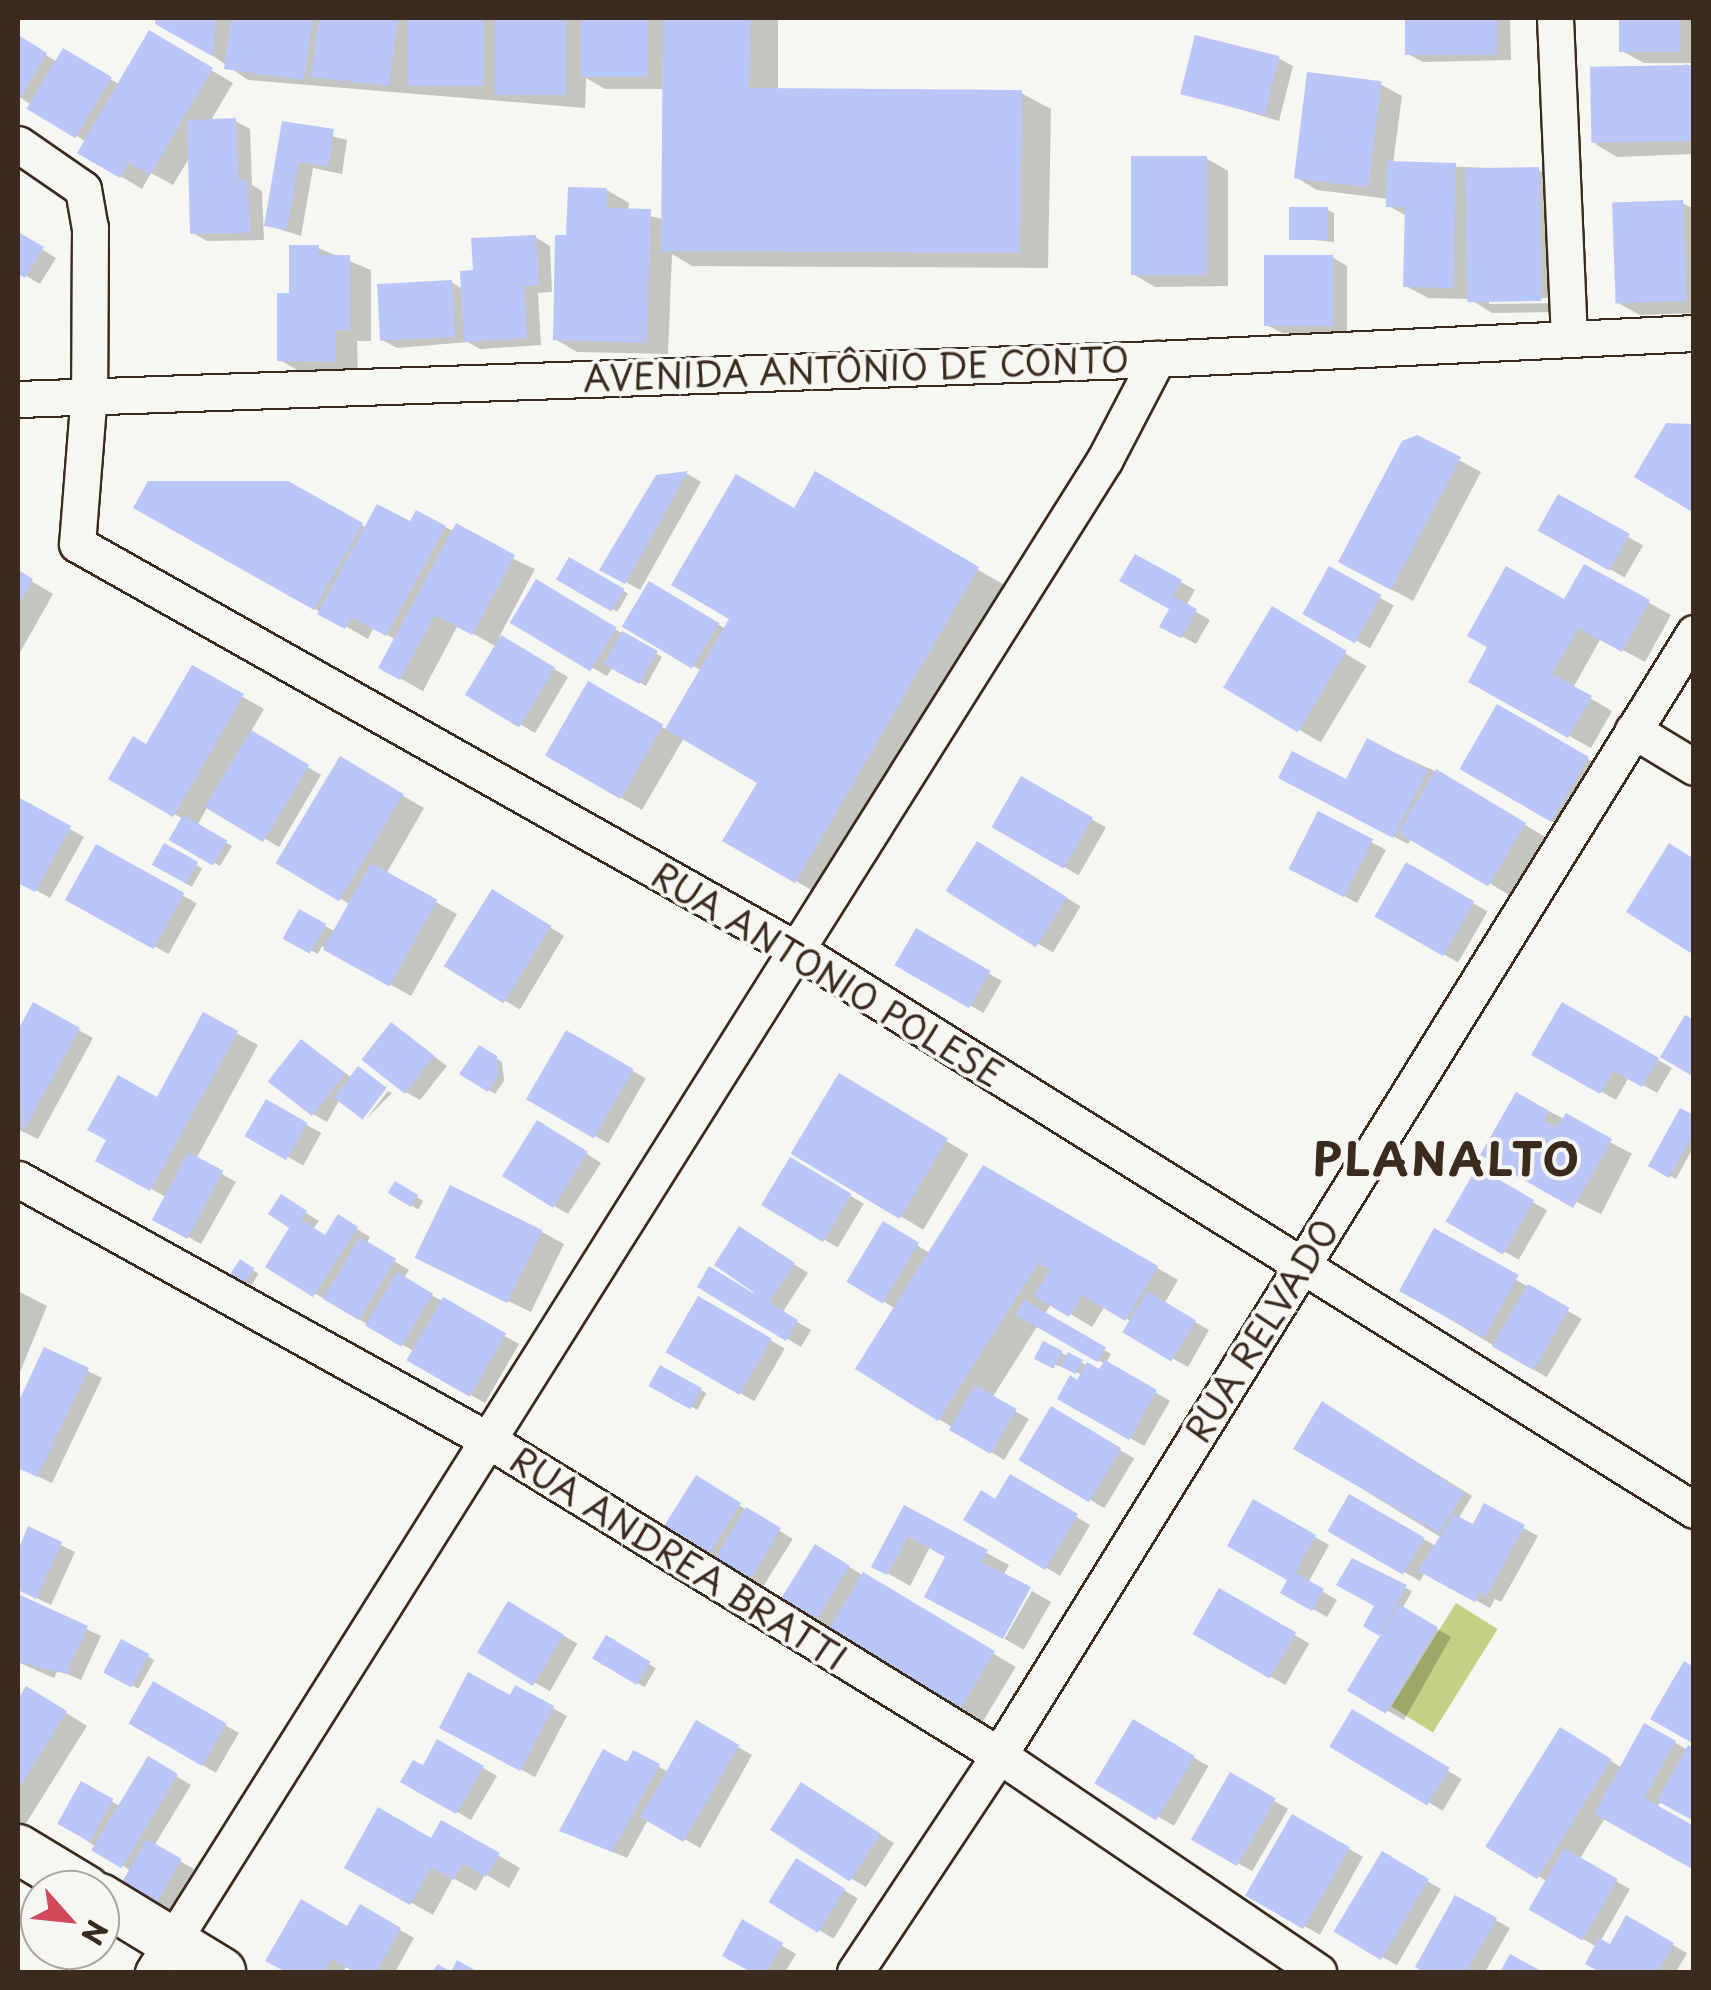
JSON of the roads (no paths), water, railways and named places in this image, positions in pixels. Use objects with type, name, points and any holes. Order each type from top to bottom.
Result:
[{"type":"street","points":[[1555,18],[1569,337]]},
{"type":"street","points":[[18,144],[83,189],[90,227],[90,392]]},
{"type":"street","name":"AVENIDA ANTÔNIO DE CONTO","points":[[18,399],[90,392],[1157,360],[1694,333]]},
{"type":"street","points":[[162,1957],[1105,459],[1157,360]]},
{"type":"street","name":"RUA ANTONIO POLESE","points":[[90,392],[77,544],[797,950],[1694,1510]]},
{"type":"street","name":"RUA RELVADO","points":[[854,1972],[999,1755],[1694,633]]},
{"type":"street","points":[[1634,730],[1694,767]]},
{"type":"street","name":"RUA ANDREA BRATTI","points":[[18,1179],[488,1440],[999,1755],[1318,1972]]},
{"type":"street","points":[[18,1849],[53,1870]]},
{"type":"street","points":[[120,1917],[162,1957],[222,1972]]},
{"type":"district","name":"PLANALTO","points":[[1447,1158]]}]
